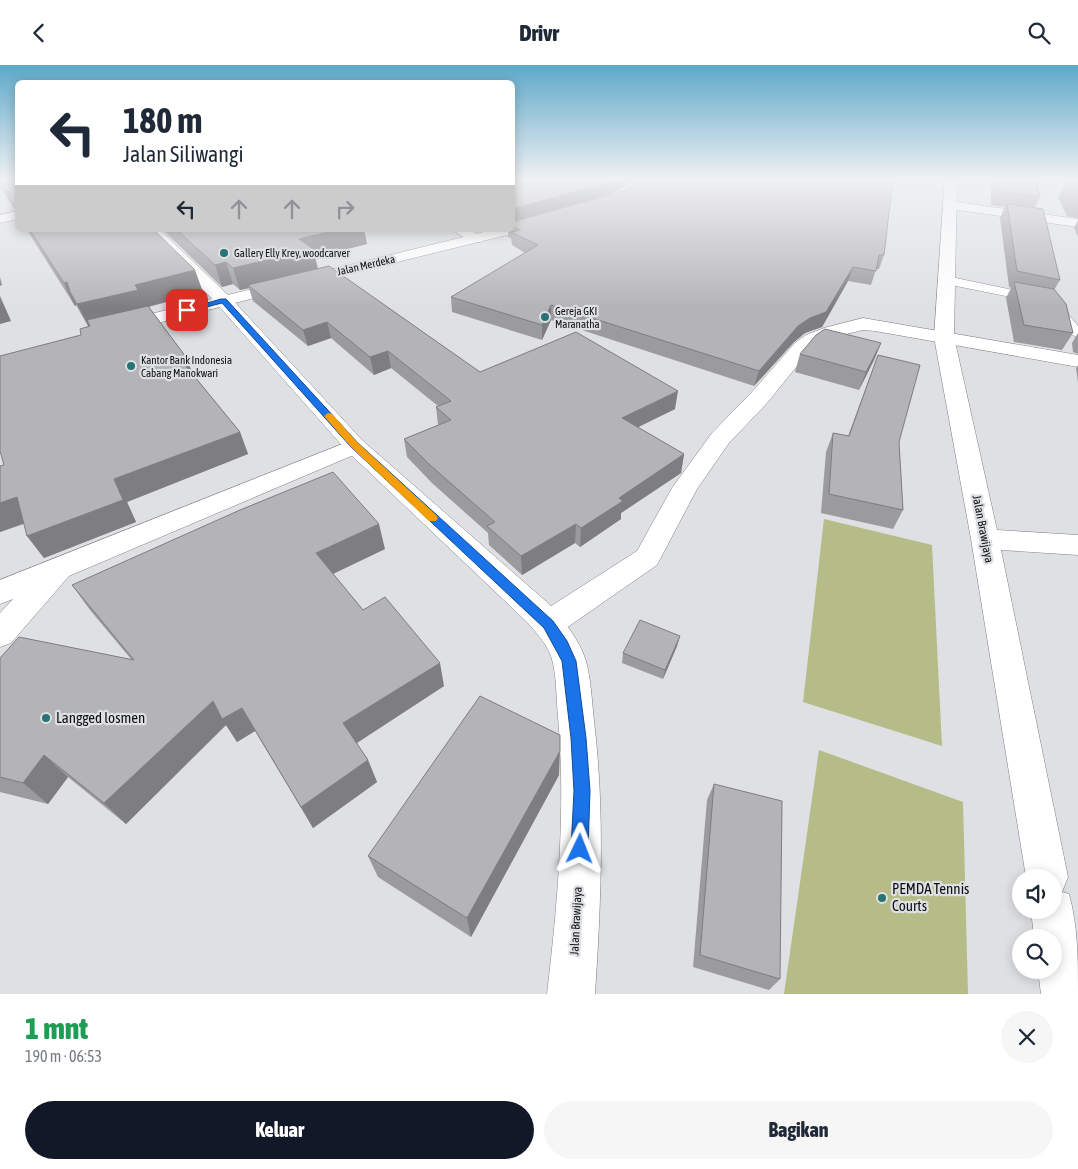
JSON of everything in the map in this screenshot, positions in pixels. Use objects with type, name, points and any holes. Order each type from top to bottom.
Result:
[{"type":"main road","name":"Jalan Brawijaya","points":[[948,221],[944,337],[985,539],[1046,869]]},
{"type":"main road","name":"Jalan Brawijaya","points":[[154,232],[223,300],[356,446],[548,624],[562,645],[569,661],[579,738],[582,791],[576,946],[571,994]]},
{"type":"main road","points":[[464,232],[476,239]]},
{"type":"main road","name":"Jalan Merdeka","points":[[103,331],[503,232]]},
{"type":"main road","points":[[548,624],[647,558],[686,488],[720,438],[760,397],[802,347],[821,335],[863,324],[893,327],[1078,361]]},
{"type":"main road","points":[[0,592],[356,446]]},
{"type":"main road","points":[[985,539],[1078,545]]},
{"type":"main road","points":[[0,634],[59,569]]},
{"type":"main road","points":[[1054,919],[1065,994]]},
{"type":"lane","points":[[946,280],[1038,297],[1051,302],[1055,304],[1064,323],[1078,333]]},
{"type":"green space","points":[[824,519],[932,545],[942,746],[803,702]]},
{"type":"green space","name":"PEMDA Tennis Courts","points":[[819,750],[963,802],[968,994],[784,994]]},
{"type":"building","points":[[515,221],[888,221],[884,255],[879,255],[876,271],[853,267],[826,312],[810,318],[798,326],[759,371],[551,305],[542,325],[451,297],[538,245],[511,232],[520,230],[515,228]]},
{"type":"building","points":[[1010,221],[1046,221],[1060,280],[1017,271]]},
{"type":"building","points":[[31,232],[156,232],[195,270],[135,285],[138,290],[77,304],[67,282],[64,283]]},
{"type":"building","points":[[179,232],[328,232],[299,239],[313,249],[233,268],[226,262],[215,265]]},
{"type":"building","points":[[329,266],[480,372],[576,332],[678,391],[622,418],[684,454],[619,498],[623,501],[581,528],[576,524],[521,556],[487,526],[495,522],[430,465],[404,439],[451,420],[436,407],[451,401],[388,351],[370,357],[327,322],[303,330],[248,285]]},
{"type":"building","points":[[1014,282],[1054,289],[1066,304],[1073,333],[1024,325]]},
{"type":"building","points":[[148,306],[186,357],[180,359],[240,432],[114,479],[123,500],[27,536],[17,497],[0,503],[0,466],[4,465],[0,451],[0,356],[81,335],[80,329],[90,326],[87,320]]},
{"type":"building","points":[[825,329],[881,343],[866,372],[800,354],[816,335]]},
{"type":"building","points":[[878,355],[920,365],[899,442],[903,510],[829,494],[833,433],[849,436]]},
{"type":"building","points":[[333,472],[379,524],[316,553],[363,610],[385,597],[440,663],[343,723],[368,760],[301,807],[242,708],[222,719],[213,701],[104,803],[44,755],[23,783],[0,777],[0,658],[19,637],[134,660],[72,585],[240,510]]},
{"type":"building","points":[[640,620],[680,636],[665,670],[623,653]]},
{"type":"building","points":[[480,696],[560,735],[560,751],[467,918],[368,856]]},
{"type":"building","points":[[714,784],[782,801],[780,979],[700,955]]},
{"type":"slow traffic","points":[[328,416],[354,445],[432,518]]},
{"type":"place","name":"Gallery Elly Krey, woodcarver","points":[[224,253]]},
{"type":"place","name":"Gereja GKI Maranatha","points":[[545,317]]},
{"type":"place","name":"Kantor Bank Indonesia Cabang Manokwari","points":[[131,366]]},
{"type":"place","name":"Langged losmen","points":[[46,718]]},
{"type":"place","name":"PEMDA Tennis Courts","points":[[882,898]]},
{"type":"route","points":[[187,310],[223,300],[354,445],[548,624],[562,645],[569,661],[579,738],[582,791],[580,849]]}]
